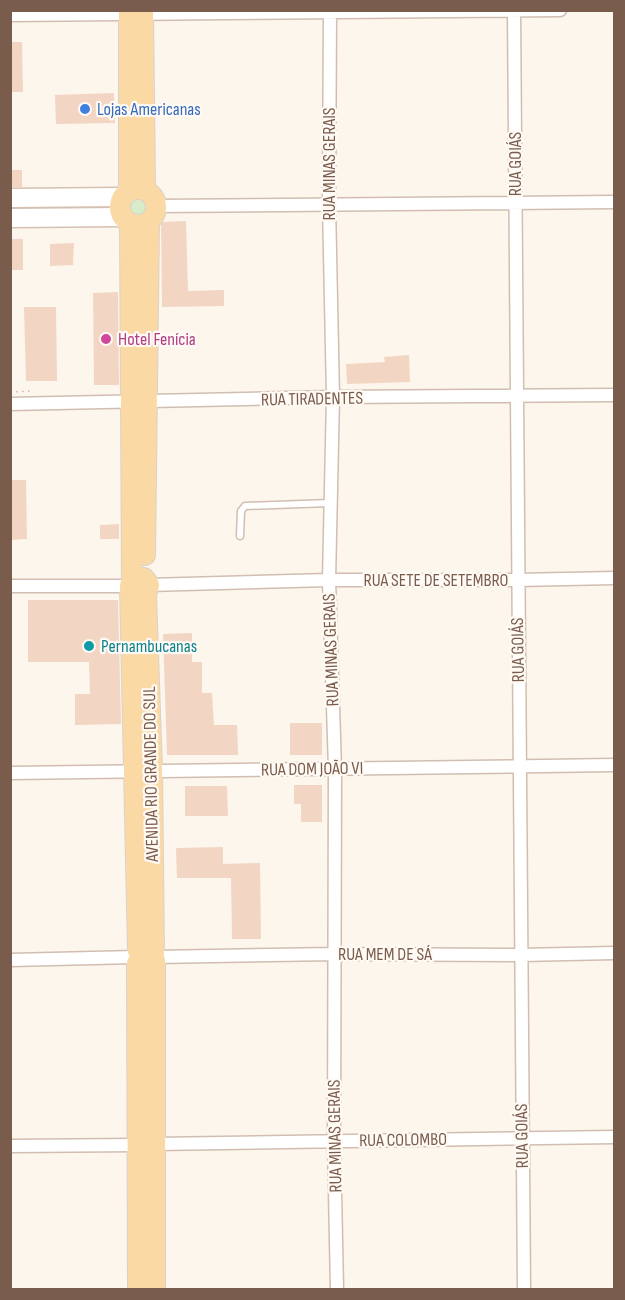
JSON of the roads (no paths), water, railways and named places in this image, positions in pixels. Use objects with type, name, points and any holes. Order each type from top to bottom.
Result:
[{"type":"main road","name":"AVENIDA RIO GRANDE DO SUL","points":[[136,13],[139,586],[146,957],[146,1144],[138,1290]]},
{"type":"main road","points":[[10,198],[136,207]]},
{"type":"main road","points":[[10,218],[136,207]]},
{"type":"main road","name":"AVENIDA RIO GRANDE DO SUL","points":[[146,1144],[155,1290]]},
{"type":"street","points":[[10,15],[560,10]]},
{"type":"street","name":"RUA GOIÁS","points":[[514,11],[521,1139],[524,1290]]},
{"type":"street","name":"RUA MINAS GERAIS","points":[[330,12],[329,204],[333,398],[329,580],[335,769],[334,1141],[338,1290]]},
{"type":"street","points":[[136,207],[615,202]]},
{"type":"street","name":"RUA TIRADENTES","points":[[10,404],[615,395]]},
{"type":"street","name":"RUA SETE DE SETEMBRO","points":[[10,586],[615,578]]},
{"type":"street","name":"RUA DOM JOÃO VI","points":[[10,773],[615,765]]},
{"type":"street","name":"RUA MEM DE SÁ","points":[[10,960],[334,954],[615,953]]},
{"type":"street","name":"RUA COLOMBO","points":[[10,1146],[615,1137]]},
{"type":"lane","points":[[240,536],[242,511],[245,506],[331,503]]},
{"type":"place","name":"Lojas Americanas","points":[[85,109]]},
{"type":"place","name":"Hotel Fenícia","points":[[106,339]]},
{"type":"place","name":"Pernambucanas","points":[[89,646]]}]
